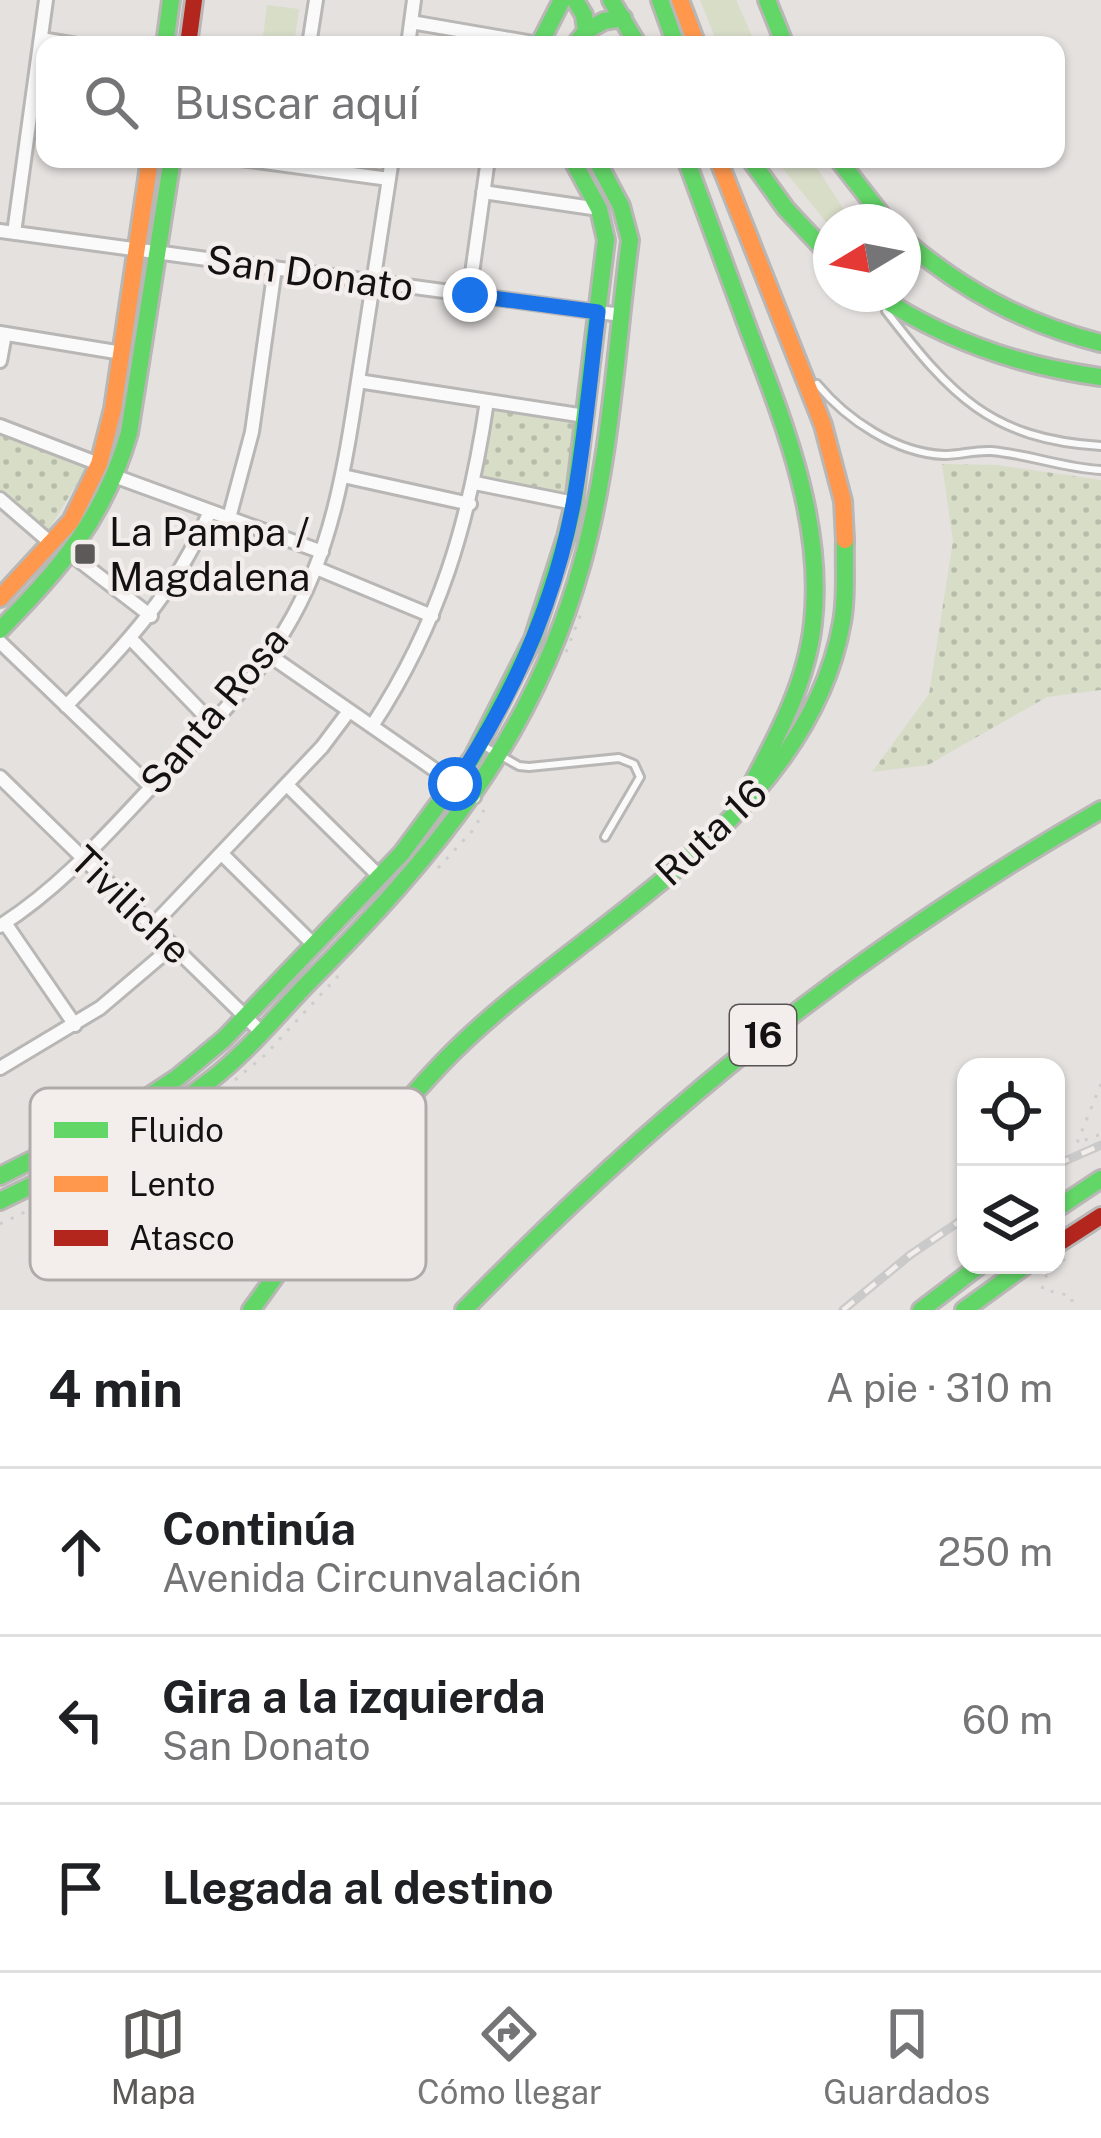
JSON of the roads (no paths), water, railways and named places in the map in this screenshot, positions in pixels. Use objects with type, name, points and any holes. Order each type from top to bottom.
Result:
[{"type":"main road","points":[[166,36],[172,0]]},
{"type":"main road","points":[[189,36],[194,0]]},
{"type":"main road","points":[[543,36],[562,0]]},
{"type":"main road","points":[[575,0],[584,15],[581,36]]},
{"type":"main road","points":[[611,0],[633,36]]},
{"type":"main road","points":[[660,0],[673,36]]},
{"type":"main road","points":[[680,0],[694,36]]},
{"type":"main road","points":[[767,0],[781,36]]},
{"type":"main road","points":[[584,36],[604,21],[623,18]]},
{"type":"main road","points":[[0,598],[79,508],[99,464],[113,409],[149,168]]},
{"type":"main road","points":[[0,630],[72,555],[97,519],[117,476],[129,433],[171,168]]},
{"type":"main road","points":[[162,1088],[247,1018],[380,877],[481,744],[533,639],[574,502],[606,250],[599,209],[577,168]]},
{"type":"main road","points":[[200,1088],[262,1033],[400,890],[474,797],[548,661],[581,567],[596,504],[629,252],[621,206],[601,168]]},
{"type":"main road","points":[[689,168],[791,446],[814,536],[817,581],[810,649],[789,716],[752,784],[699,850]]},
{"type":"main road","name":"Ruta 16","points":[[422,1088],[452,1053],[548,968],[699,850],[753,800],[790,752],[820,694],[841,623],[848,552],[842,492],[825,428],[722,168]]},
{"type":"main road","points":[[756,168],[813,238]]},
{"type":"main road","points":[[845,168],[873,204]]},
{"type":"main road","points":[[921,254],[997,307],[1101,343]]},
{"type":"main road","points":[[905,312],[986,352],[1101,377]]},
{"type":"main road","name":"16","points":[[464,1310],[600,1173],[774,1026],[938,908],[1101,810]]},
{"type":"main road","points":[[0,1176],[30,1160]]},
{"type":"main road","points":[[1065,1203],[1101,1179]]},
{"type":"main road","points":[[0,1201],[30,1185]]},
{"type":"main road","points":[[1065,1248],[1101,1216]]},
{"type":"main road","points":[[921,1310],[968,1274]]},
{"type":"main road","points":[[964,1310],[1014,1274]]},
{"type":"main road","name":"Ruta 16","points":[[251,1310],[273,1280]]},
{"type":"street","points":[[41,36],[46,0]]},
{"type":"street","points":[[310,36],[316,0]]},
{"type":"street","points":[[409,36],[414,0]]},
{"type":"street","points":[[411,22],[492,36]]},
{"type":"street","points":[[7,232],[36,76]]},
{"type":"street","points":[[29,129],[36,130]]},
{"type":"street","points":[[307,168],[388,179]]},
{"type":"street","name":"Santa Rosa","points":[[3,924],[83,859],[212,723],[269,655],[316,568],[343,476],[390,168]]},
{"type":"street","points":[[470,295],[487,168]]},
{"type":"street","points":[[483,192],[599,209]]},
{"type":"street","name":"San Donato","points":[[7,232],[621,315]]},
{"type":"street","points":[[229,518],[252,432],[275,268]]},
{"type":"street","points":[[0,361],[3,334],[122,353]]},
{"type":"street","points":[[358,381],[585,416]]},
{"type":"street","points":[[372,726],[404,675],[453,562],[475,483],[487,401]]},
{"type":"street","points":[[0,426],[99,464]]},
{"type":"street","points":[[117,476],[322,552]]},
{"type":"street","points":[[343,476],[470,504]]},
{"type":"street","points":[[475,483],[574,502]]},
{"type":"street","points":[[0,499],[52,544]]},
{"type":"street","points":[[66,706],[151,616],[182,569],[210,511]]},
{"type":"street","points":[[72,555],[151,616]]},
{"type":"street","points":[[316,568],[432,616]]},
{"type":"street","points":[[131,639],[212,723]]},
{"type":"street","points":[[0,642],[151,788]]},
{"type":"street","points":[[269,655],[474,797]]},
{"type":"street","points":[[152,926],[287,785],[349,711]]},
{"type":"street","name":"Tiviliche","points":[[0,777],[262,1033]]},
{"type":"street","points":[[287,785],[380,877]]},
{"type":"street","points":[[222,854],[315,946]]},
{"type":"street","points":[[3,924],[75,1025]]},
{"type":"street","points":[[0,1068],[75,1025],[125,989],[172,946]]},
{"type":"lane","points":[[889,312],[929,364],[979,411],[1033,437],[1101,446]]},
{"type":"lane","points":[[789,338],[825,394],[883,436],[940,454],[994,452],[1101,470]]},
{"type":"lane","points":[[481,744],[529,767],[620,758],[634,764],[640,776],[605,836]]},
{"type":"railway","points":[[1065,1161],[1101,1145]]},
{"type":"railway","points":[[843,1310],[957,1223]]},
{"type":"place","name":"La Pampa / Magdalena","points":[[85,554]]}]
